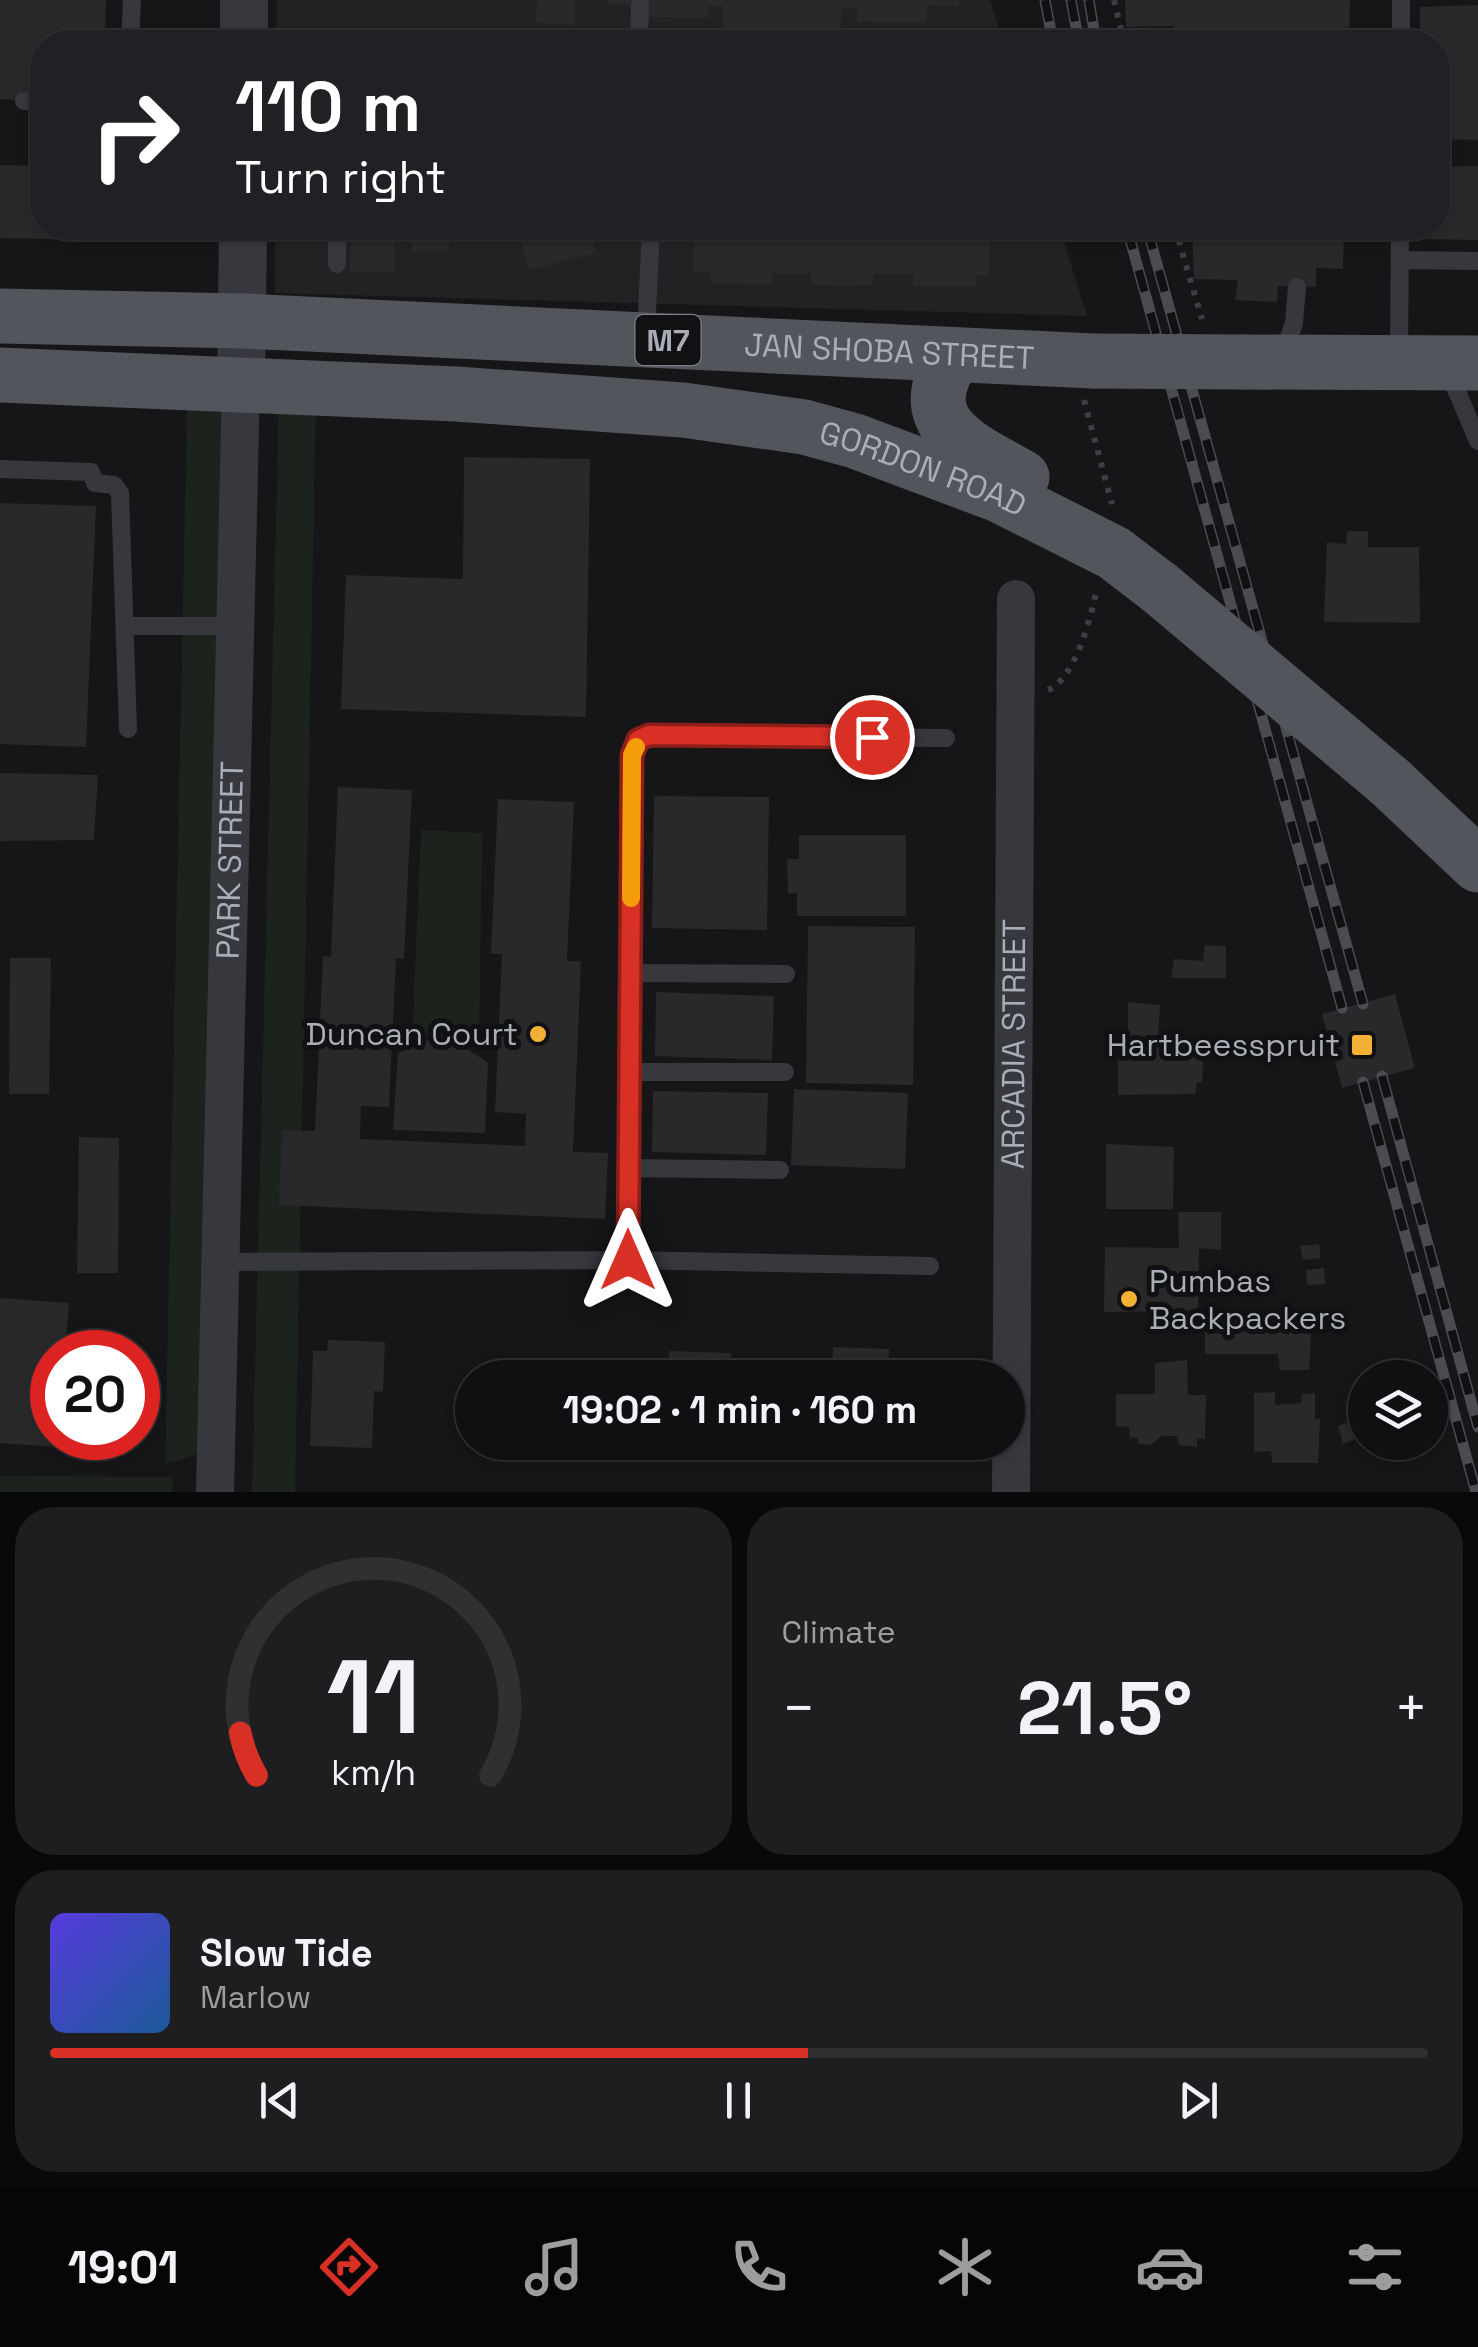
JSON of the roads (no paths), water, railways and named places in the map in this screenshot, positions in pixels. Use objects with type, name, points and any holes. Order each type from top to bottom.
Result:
[{"type":"main road","name":"JAN SHOBA STREET","points":[[0,316],[242,321],[1083,361],[1441,363]]},
{"type":"main road","points":[[954,355],[944,370],[937,394],[938,411],[946,428],[993,461],[1083,511],[1107,544]]},
{"type":"main road","name":"M7","points":[[0,375],[242,383]]},
{"type":"main road","name":"GORDON ROAD","points":[[242,383],[683,410],[804,427],[855,440],[999,495],[1107,544],[1390,782],[1478,865]]},
{"type":"street","points":[[244,0],[244,30]]},
{"type":"street","name":"PARK STREET","points":[[215,1492],[243,240]]},
{"type":"street","name":"ARCADIA STREET","points":[[1010,1492],[1016,599]]},
{"type":"lane","points":[[131,30],[132,0]]},
{"type":"lane","points":[[1401,0],[1401,30]]},
{"type":"lane","points":[[639,30],[640,5]]},
{"type":"lane","points":[[337,240],[337,264]]},
{"type":"lane","points":[[646,338],[650,240]]},
{"type":"lane","points":[[1400,240],[1400,260],[1441,363],[1478,441]]},
{"type":"lane","points":[[1400,260],[1478,261]]},
{"type":"lane","points":[[1260,363],[1291,338],[1297,286]]},
{"type":"lane","points":[[0,469],[90,472],[95,483],[114,485],[123,506],[128,729]]},
{"type":"lane","points":[[126,626],[236,626]]},
{"type":"lane","points":[[628,1260],[632,755],[638,740],[649,735],[946,738]]},
{"type":"lane","points":[[630,973],[786,974]]},
{"type":"lane","points":[[630,1072],[785,1072]]},
{"type":"lane","points":[[628,1168],[780,1170]]},
{"type":"lane","points":[[221,1262],[628,1260],[930,1266]]},
{"type":"railway","points":[[1045,0],[1051,30]]},
{"type":"railway","points":[[1071,0],[1077,30]]},
{"type":"railway","points":[[1089,0],[1094,30]]},
{"type":"railway","points":[[1130,240],[1342,1008]]},
{"type":"railway","points":[[1150,240],[1363,1004]]},
{"type":"railway","points":[[1382,1076],[1478,1427]]},
{"type":"railway","points":[[1363,1082],[1476,1492]]},
{"type":"place","name":"Duncan Court","points":[[538,1034]]},
{"type":"place","name":"Hartbeesspruit","points":[[1362,1045]]},
{"type":"place","name":"Pumbas Backpackers","points":[[1129,1299]]}]
